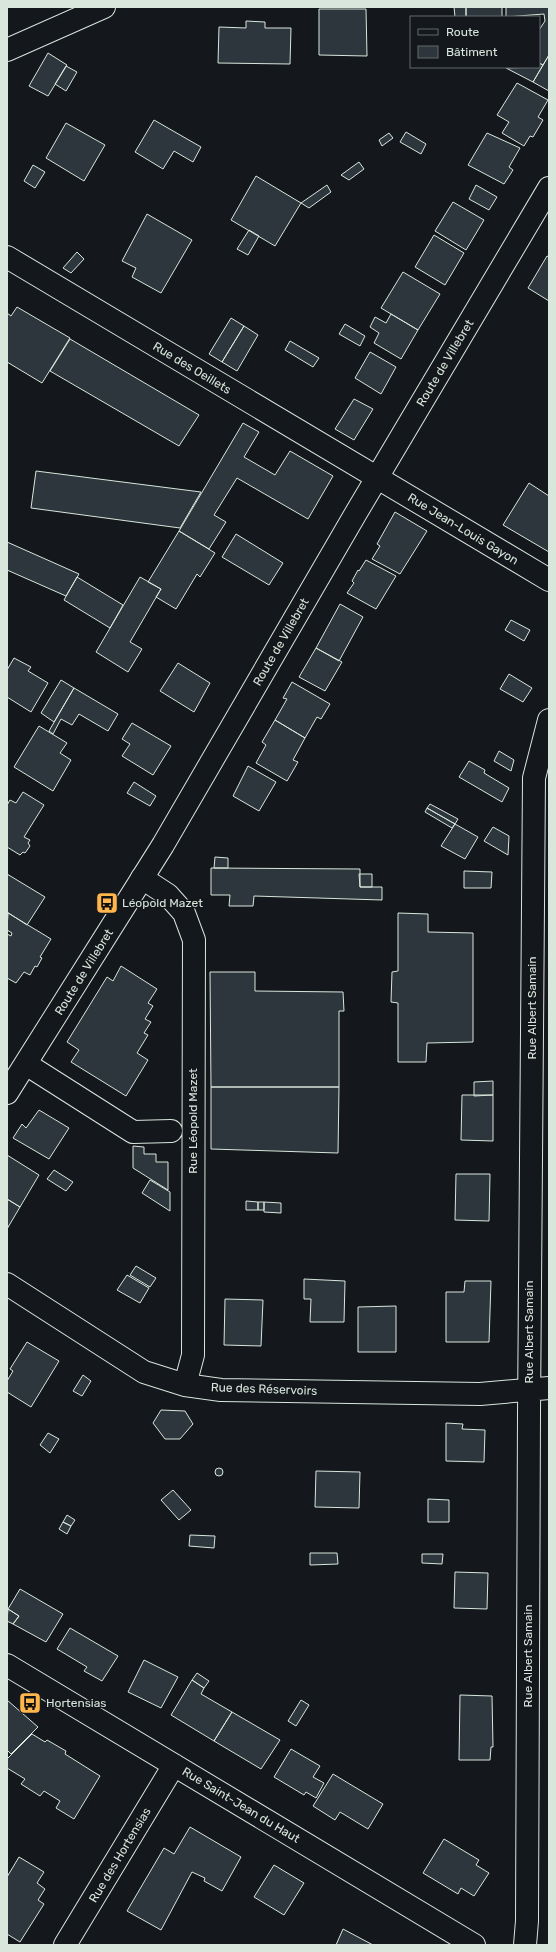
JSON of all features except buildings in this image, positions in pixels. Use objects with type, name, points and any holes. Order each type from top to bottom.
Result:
[{"type":"street","points":[[7,50],[104,7]]},
{"type":"street","name":"Route de Villebret","points":[[7,1093],[142,878],[549,188]]},
{"type":"street","name":"Rue des Oeillets","points":[[7,257],[377,479]]},
{"type":"street","name":"Rue Jean-Louis Gayon","points":[[377,479],[549,580]]},
{"type":"street","name":"Rue Albert Samain","points":[[525,1945],[528,1921],[539,1389],[534,778],[549,720]]},
{"type":"street","name":"Rue Léopold Mazet","points":[[142,878],[168,895],[184,913],[194,940],[193,1355],[185,1385]]},
{"type":"street","points":[[26,1064],[133,1132],[171,1131]]},
{"type":"street","name":"Rue des Réservoirs","points":[[7,1284],[144,1372],[185,1385],[221,1390],[472,1394],[539,1389]]},
{"type":"street","name":"Rue Saint-Jean du Haut","points":[[7,1665],[474,1945]]},
{"type":"street","name":"Rue des Hortensias","points":[[65,1945],[174,1765]]},
{"type":"place","name":"Léopold Mazet","points":[[107,903]]},
{"type":"place","name":"Hortensias","points":[[30,1703]]}]
